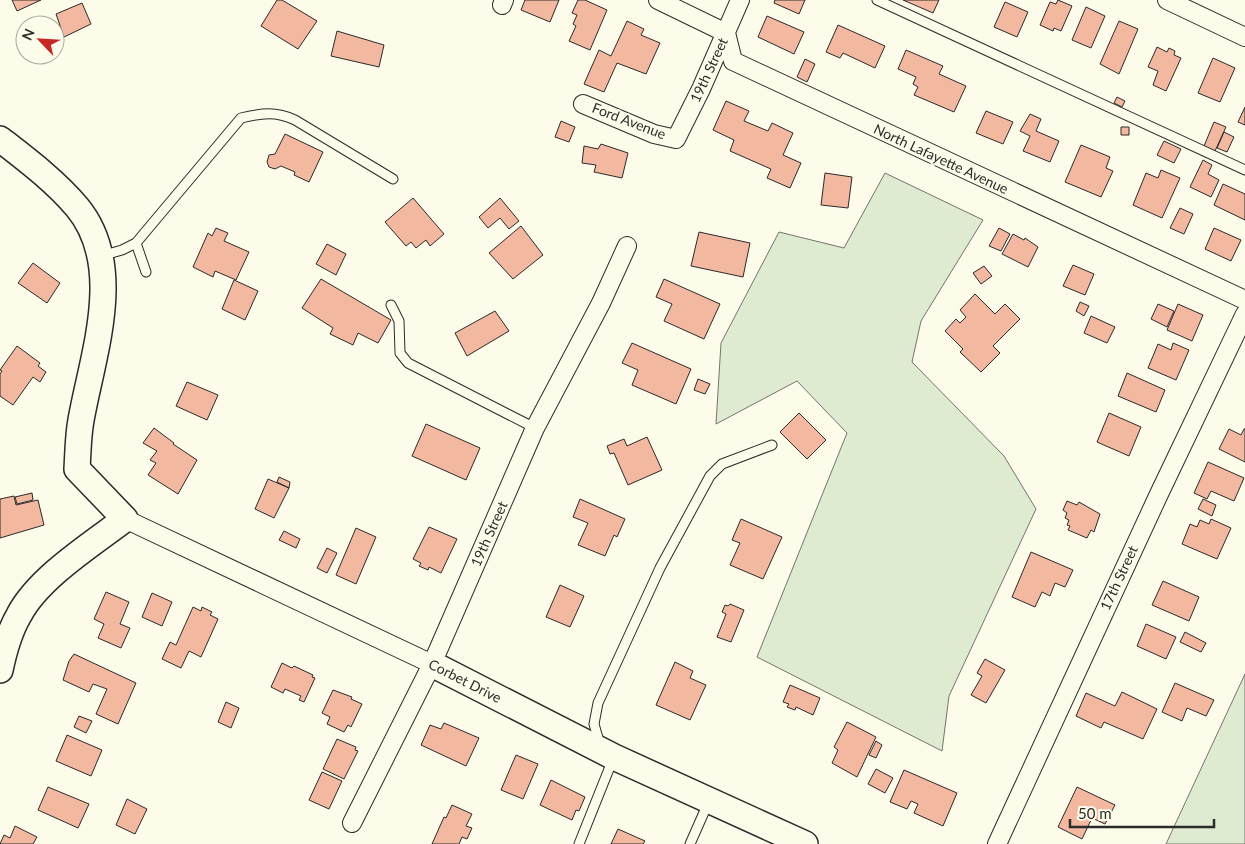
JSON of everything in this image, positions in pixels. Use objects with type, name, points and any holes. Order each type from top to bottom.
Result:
[{"type":"street","points":[[658,0],[726,32]]},
{"type":"street","name":"19th Street","points":[[676,138],[701,89],[740,0]]},
{"type":"street","points":[[1167,0],[1245,37]]},
{"type":"street","name":"North Lafayette Avenue","points":[[726,32],[733,62],[1245,300]]},
{"type":"street","name":"Ford Avenue","points":[[583,104],[654,134],[676,138]]},
{"type":"street","points":[[0,139],[46,175],[78,208],[96,240],[101,256],[102,315],[80,422],[77,469],[125,519],[64,566],[38,589],[19,614],[6,642],[0,670]]},
{"type":"street","name":"19th Street","points":[[352,823],[432,664],[535,428],[601,303],[626,246]]},
{"type":"street","name":"17th Street","points":[[997,844],[1159,494],[1245,314]]},
{"type":"street","name":"Corbet Drive","points":[[125,519],[432,664],[608,753],[805,844]]},
{"type":"lane","points":[[877,0],[1245,170]]},
{"type":"lane","points":[[101,256],[122,250],[136,243],[241,118],[260,114],[283,114],[393,179]]},
{"type":"lane","points":[[136,243],[146,272]]},
{"type":"lane","points":[[391,305],[399,321],[400,353],[408,363],[535,428]]},
{"type":"lane","points":[[579,844],[608,753],[594,724],[598,702],[660,568],[710,476],[722,464],[772,445]]},
{"type":"lane","points":[[690,844],[710,800]]},
{"type":"green space","points":[[885,173],[983,220],[921,321],[912,362],[1004,456],[1036,509],[949,696],[942,751],[757,657],[847,433],[797,381],[716,424],[721,343],[779,232],[844,248]]},
{"type":"green space","points":[[1245,674],[1245,844],[1166,844]]},
{"type":"building","points":[[12,0],[41,0],[17,11]]},
{"type":"building","points":[[277,0],[282,0],[317,21],[298,49],[261,26]]},
{"type":"building","points":[[525,0],[559,0],[550,22],[521,10]]},
{"type":"building","points":[[578,0],[585,0],[607,10],[590,50],[569,41],[576,26],[573,24],[577,15],[572,13]]},
{"type":"building","points":[[775,0],[805,0],[799,14],[774,3]]},
{"type":"building","points":[[903,0],[939,0],[933,13]]},
{"type":"building","points":[[1058,0],[1072,6],[1061,31],[1054,28],[1053,31],[1040,25],[1050,2],[1056,4]]},
{"type":"building","points":[[1005,2],[1028,12],[1017,37],[994,27]]},
{"type":"building","points":[[82,3],[91,24],[65,37],[65,15],[56,14]]},
{"type":"building","points":[[1086,7],[1105,16],[1091,48],[1072,40]]},
{"type":"building","points":[[767,16],[804,32],[794,54],[758,37]]},
{"type":"building","points":[[627,21],[644,29],[641,35],[660,43],[646,74],[617,63],[604,92],[584,84],[599,50],[611,56]]},
{"type":"building","points":[[1119,21],[1138,29],[1119,74],[1100,64]]},
{"type":"building","points":[[838,25],[885,46],[875,68],[843,53],[840,58],[826,52]]},
{"type":"building","points":[[337,31],[384,45],[379,67],[331,56]]},
{"type":"building","points":[[1157,47],[1167,52],[1169,48],[1175,51],[1174,55],[1181,58],[1166,91],[1153,85],[1158,71],[1148,67]]},
{"type":"building","points":[[906,50],[943,66],[939,74],[966,86],[954,112],[914,95],[918,87],[913,84],[916,77],[898,69]]},
{"type":"building","points":[[1213,58],[1235,68],[1220,102],[1198,93]]},
{"type":"building","points":[[805,59],[815,64],[807,82],[797,77]]},
{"type":"building","points":[[1117,97],[1125,101],[1122,107],[1114,103]]},
{"type":"building","points":[[726,101],[749,111],[744,121],[768,131],[772,123],[793,133],[783,155],[801,163],[790,188],[767,178],[771,169],[730,151],[734,140],[713,130]]},
{"type":"building","points":[[1245,107],[1245,125],[1238,122]]},
{"type":"building","points":[[986,111],[1013,122],[1003,144],[976,133]]},
{"type":"building","points":[[1030,114],[1041,119],[1036,131],[1059,141],[1050,162],[1023,151],[1030,136],[1020,131]]},
{"type":"building","points":[[561,121],[575,127],[569,142],[555,137]]},
{"type":"building","points":[[1214,122],[1226,127],[1215,151],[1204,146]]},
{"type":"building","points":[[1121,127],[1129,127],[1129,135],[1121,135]]},
{"type":"building","points":[[1224,132],[1234,137],[1227,152],[1217,148]]},
{"type":"building","points":[[285,134],[323,152],[309,182],[294,175],[295,172],[281,166],[275,169],[269,167],[267,162],[269,155],[275,154]]},
{"type":"building","points":[[1164,141],[1181,149],[1174,163],[1157,155]]},
{"type":"building","points":[[601,144],[628,153],[622,178],[594,172],[596,165],[582,163],[584,146],[598,149]]},
{"type":"building","points":[[1081,145],[1110,157],[1106,168],[1113,171],[1101,197],[1065,182]]},
{"type":"building","points":[[1203,160],[1212,165],[1208,174],[1219,180],[1211,197],[1190,187]]},
{"type":"building","points":[[1161,170],[1180,178],[1162,218],[1133,205],[1146,173],[1158,178]]},
{"type":"building","points":[[825,173],[852,177],[848,208],[821,205]]},
{"type":"building","points":[[1223,184],[1245,194],[1245,220],[1214,205]]},
{"type":"building","points":[[413,198],[444,234],[430,246],[426,240],[416,248],[411,242],[406,246],[385,222]]},
{"type":"building","points":[[500,198],[519,221],[509,229],[500,218],[488,228],[479,217]]},
{"type":"building","points":[[1180,208],[1193,214],[1184,234],[1170,228]]},
{"type":"building","points":[[521,226],[543,255],[513,279],[489,253]]},
{"type":"building","points":[[216,228],[228,233],[224,241],[249,252],[236,280],[215,271],[213,277],[193,267],[208,233],[212,236]]},
{"type":"building","points":[[999,228],[1010,234],[1001,251],[989,246]]},
{"type":"building","points":[[1214,228],[1241,240],[1231,261],[1205,249]]},
{"type":"building","points":[[699,232],[750,243],[743,277],[691,266]]},
{"type":"building","points":[[1013,234],[1024,240],[1025,238],[1038,247],[1028,267],[1002,254]]},
{"type":"building","points":[[327,244],[346,254],[336,275],[316,264]]},
{"type":"building","points":[[33,263],[60,283],[47,303],[18,283]]},
{"type":"building","points":[[1073,265],[1094,274],[1085,295],[1063,286]]},
{"type":"building","points":[[984,266],[992,276],[981,284],[973,273]]},
{"type":"building","points":[[321,279],[391,320],[378,343],[358,333],[353,345],[330,334],[333,328],[302,308]]},
{"type":"building","points":[[664,279],[720,304],[704,339],[664,321],[672,304],[656,297]]},
{"type":"building","points":[[234,280],[258,291],[245,320],[222,309]]},
{"type":"building","points":[[975,294],[995,314],[1005,304],[1020,319],[993,346],[1000,353],[981,372],[960,352],[963,349],[945,331],[956,319],[960,323],[966,317],[960,310]]},
{"type":"building","points":[[1080,302],[1089,306],[1084,316],[1076,311]]},
{"type":"building","points":[[1158,304],[1174,311],[1167,327],[1151,319]]},
{"type":"building","points":[[1178,304],[1203,315],[1192,341],[1167,330]]},
{"type":"building","points":[[495,311],[509,331],[467,356],[455,333]]},
{"type":"building","points":[[1091,316],[1115,327],[1107,343],[1084,333]]},
{"type":"building","points":[[632,343],[691,369],[676,404],[632,385],[638,370],[622,363]]},
{"type":"building","points":[[1173,343],[1189,350],[1176,380],[1148,368],[1158,344],[1171,350]]},
{"type":"building","points":[[17,346],[40,363],[38,366],[46,372],[40,382],[33,377],[13,405],[0,396],[0,374],[2,371],[0,370]]},
{"type":"building","points":[[1127,373],[1165,390],[1156,412],[1118,396]]},
{"type":"building","points":[[698,379],[710,384],[705,394],[694,390]]},
{"type":"building","points":[[187,382],[218,395],[207,420],[176,406]]},
{"type":"building","points":[[799,413],[826,440],[807,459],[780,432]]},
{"type":"building","points":[[1109,413],[1141,427],[1129,456],[1097,442]]},
{"type":"building","points":[[426,424],[480,448],[466,480],[412,456]]},
{"type":"building","points":[[154,428],[197,460],[178,494],[148,475],[156,463],[150,460],[157,451],[143,443]]},
{"type":"building","points":[[1229,429],[1241,435],[1245,429],[1245,462],[1219,449]]},
{"type":"building","points":[[647,437],[662,470],[628,485],[614,453],[610,454],[607,446],[624,439],[627,446]]},
{"type":"building","points":[[1208,462],[1244,478],[1234,501],[1211,491],[1207,499],[1194,493]]},
{"type":"building","points":[[279,477],[290,482],[289,488],[277,482]]},
{"type":"building","points":[[268,479],[289,488],[274,518],[255,509]]},
{"type":"building","points":[[32,493],[33,500],[17,504],[15,497]]},
{"type":"building","points":[[14,496],[16,505],[38,500],[44,525],[0,538],[0,499]]},
{"type":"building","points":[[580,499],[625,519],[617,537],[614,535],[605,556],[578,545],[588,523],[573,517]]},
{"type":"building","points":[[1203,499],[1216,505],[1212,516],[1198,509]]},
{"type":"building","points":[[1067,501],[1077,505],[1079,502],[1100,514],[1094,532],[1091,530],[1087,538],[1068,530],[1070,526],[1067,525],[1069,520],[1065,518],[1067,513],[1063,510]]},
{"type":"building","points":[[741,519],[782,537],[763,579],[730,565],[740,543],[732,540]]},
{"type":"building","points":[[1211,519],[1231,528],[1217,559],[1182,544],[1190,524],[1197,527],[1200,520],[1209,524]]},
{"type":"building","points":[[429,527],[457,539],[441,573],[429,567],[428,570],[419,566],[421,563],[413,559]]},
{"type":"building","points":[[356,528],[376,537],[356,584],[336,575]]},
{"type":"building","points":[[284,531],[300,539],[296,548],[279,540]]},
{"type":"building","points":[[327,548],[337,553],[327,573],[317,568]]},
{"type":"building","points":[[1031,552],[1073,570],[1065,587],[1055,583],[1050,596],[1042,592],[1035,607],[1012,597]]},
{"type":"building","points":[[1163,581],[1199,597],[1189,621],[1152,605]]},
{"type":"building","points":[[560,585],[584,596],[570,627],[546,617]]},
{"type":"building","points":[[106,592],[129,602],[120,624],[130,628],[121,648],[98,638],[104,624],[94,619]]},
{"type":"building","points":[[152,593],[172,602],[162,626],[142,617]]},
{"type":"building","points":[[730,604],[744,610],[731,642],[717,637],[726,614],[722,612],[725,605],[728,606]]},
{"type":"building","points":[[193,607],[201,611],[202,607],[212,612],[210,615],[218,619],[201,657],[189,651],[181,668],[162,659],[170,642],[176,645]]},
{"type":"building","points":[[1146,624],[1176,637],[1166,659],[1137,646]]},
{"type":"building","points":[[1185,632],[1206,643],[1201,652],[1180,642]]},
{"type":"building","points":[[74,654],[136,683],[118,724],[96,714],[107,689],[93,684],[89,692],[63,680],[69,661]]},
{"type":"building","points":[[985,659],[1005,670],[986,703],[971,695],[982,676],[977,673]]},
{"type":"building","points":[[675,662],[693,671],[690,678],[706,685],[690,720],[656,705]]},
{"type":"building","points":[[282,663],[292,668],[294,666],[313,675],[312,677],[315,678],[304,702],[299,700],[301,696],[285,689],[283,693],[271,687]]},
{"type":"building","points":[[1175,683],[1214,700],[1206,716],[1187,708],[1182,721],[1162,712]]},
{"type":"building","points":[[790,685],[820,698],[813,715],[796,707],[795,710],[787,707],[789,704],[783,702]]},
{"type":"building","points":[[333,690],[352,697],[351,699],[362,704],[351,727],[348,725],[344,732],[327,724],[330,717],[322,713]]},
{"type":"building","points":[[1122,692],[1157,709],[1143,739],[1104,722],[1101,728],[1076,716],[1086,693],[1115,706]]},
{"type":"building","points":[[226,702],[239,708],[231,728],[218,722]]},
{"type":"building","points":[[79,716],[92,721],[86,733],[74,727]]},
{"type":"building","points":[[847,722],[876,737],[857,777],[832,763],[838,750],[834,747]]},
{"type":"building","points":[[444,723],[479,738],[466,766],[421,745],[430,725],[441,729]]},
{"type":"building","points":[[67,735],[102,750],[91,776],[56,761]]},
{"type":"building","points":[[337,739],[356,747],[355,750],[358,751],[344,779],[323,769]]},
{"type":"building","points":[[876,741],[882,745],[876,758],[869,755]]},
{"type":"building","points":[[516,755],[538,764],[523,799],[501,790]]},
{"type":"building","points":[[876,769],[893,778],[885,793],[868,784]]},
{"type":"building","points":[[904,770],[957,793],[943,826],[914,813],[918,804],[911,801],[907,809],[890,802]]},
{"type":"building","points":[[322,772],[342,781],[329,809],[309,800]]},
{"type":"building","points":[[551,780],[585,797],[579,811],[576,810],[572,820],[540,805]]},
{"type":"building","points":[[48,787],[89,804],[78,828],[38,810]]},
{"type":"building","points":[[1077,787],[1115,805],[1105,824],[1092,818],[1082,839],[1058,827]]},
{"type":"building","points":[[127,799],[147,809],[135,834],[116,825]]},
{"type":"building","points":[[452,805],[472,814],[466,826],[472,828],[467,839],[462,837],[459,844],[432,844],[444,817],[446,818]]},
{"type":"building","points":[[15,826],[37,837],[33,844],[0,844],[4,835],[10,838]]},
{"type":"building","points":[[618,829],[645,841],[643,844],[611,844]]}]
